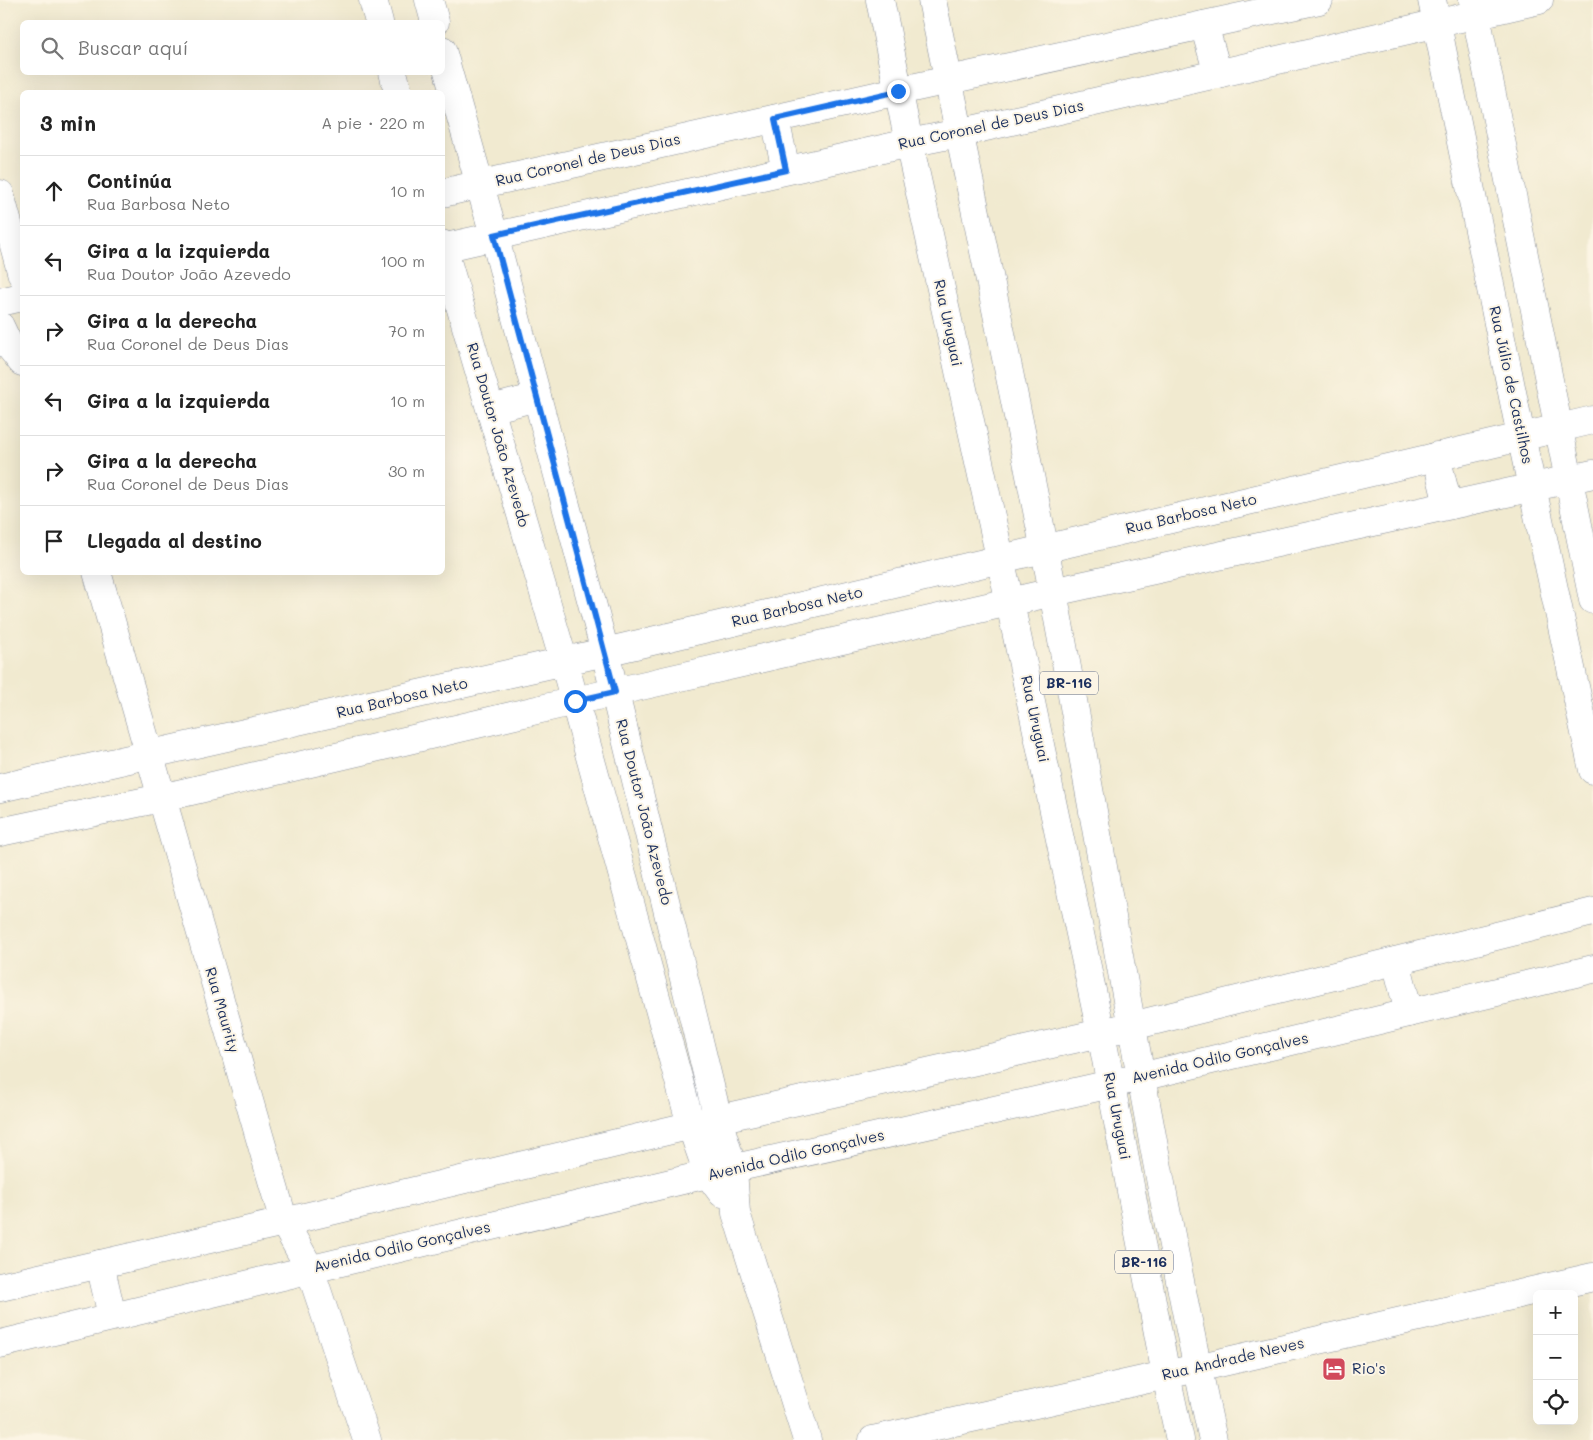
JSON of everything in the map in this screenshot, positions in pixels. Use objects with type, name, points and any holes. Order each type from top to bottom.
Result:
[{"type":"main road","points":[[429,0],[434,20]]},
{"type":"main road","name":"Rua Uruguai","points":[[880,0],[909,143],[1010,603],[1101,1033],[1180,1440]]},
{"type":"main road","name":"Rua Uruguai","points":[[932,0],[1044,550],[1132,1026],[1197,1368],[1213,1440]]},
{"type":"main road","name":"Rua Coronel de Deus Dias","points":[[445,192],[898,91],[1319,0]]},
{"type":"main road","name":"Rua Coronel de Deus Dias","points":[[445,246],[1218,74],[1434,12],[1539,0]]},
{"type":"main road","points":[[1474,7],[1559,428],[1581,477],[1593,600]]},
{"type":"main road","name":"Rua Júlio de Castilhos","points":[[1434,12],[1521,436],[1593,770]]},
{"type":"main road","points":[[1204,25],[1218,74]]},
{"type":"main road","name":"Rua Doutor João Azevedo","points":[[445,61],[494,235],[615,692],[718,1119],[721,1172]]},
{"type":"main road","points":[[394,75],[398,90]]},
{"type":"main road","points":[[775,119],[786,170]]},
{"type":"main road","points":[[0,194],[20,268]]},
{"type":"main road","name":"Rua Doutor João Azevedo","points":[[445,253],[575,701],[691,1125],[721,1172]]},
{"type":"main road","points":[[0,302],[20,297]]},
{"type":"main road","points":[[491,409],[537,397]]},
{"type":"main road","name":"Rua Barbosa Neto","points":[[0,788],[564,662],[1593,420]]},
{"type":"main road","points":[[1436,456],[1448,505]]},
{"type":"main road","points":[[0,832],[161,798],[1052,592],[1532,486],[1581,477]]},
{"type":"main road","name":"Rua Maurity","points":[[98,575],[284,1222],[310,1269],[367,1440]]},
{"type":"main road","points":[[0,1287],[284,1222],[691,1125],[1132,1026],[1593,912]]},
{"type":"main road","points":[[1396,961],[1409,1013]]},
{"type":"main road","name":"Avenida Odilo Gonçalves","points":[[0,1344],[721,1172],[1142,1077],[1593,969]]},
{"type":"main road","points":[[721,1172],[736,1213],[808,1440]]},
{"type":"main road","points":[[100,1264],[112,1316]]},
{"type":"main road","name":"Rua Andrade Neves","points":[[873,1440],[1593,1277]]},
{"type":"place","name":"Rio's","points":[[1334,1369]]},
{"type":"route","points":[[575,701],[615,692],[494,235],[786,170],[775,119],[898,91]]}]
